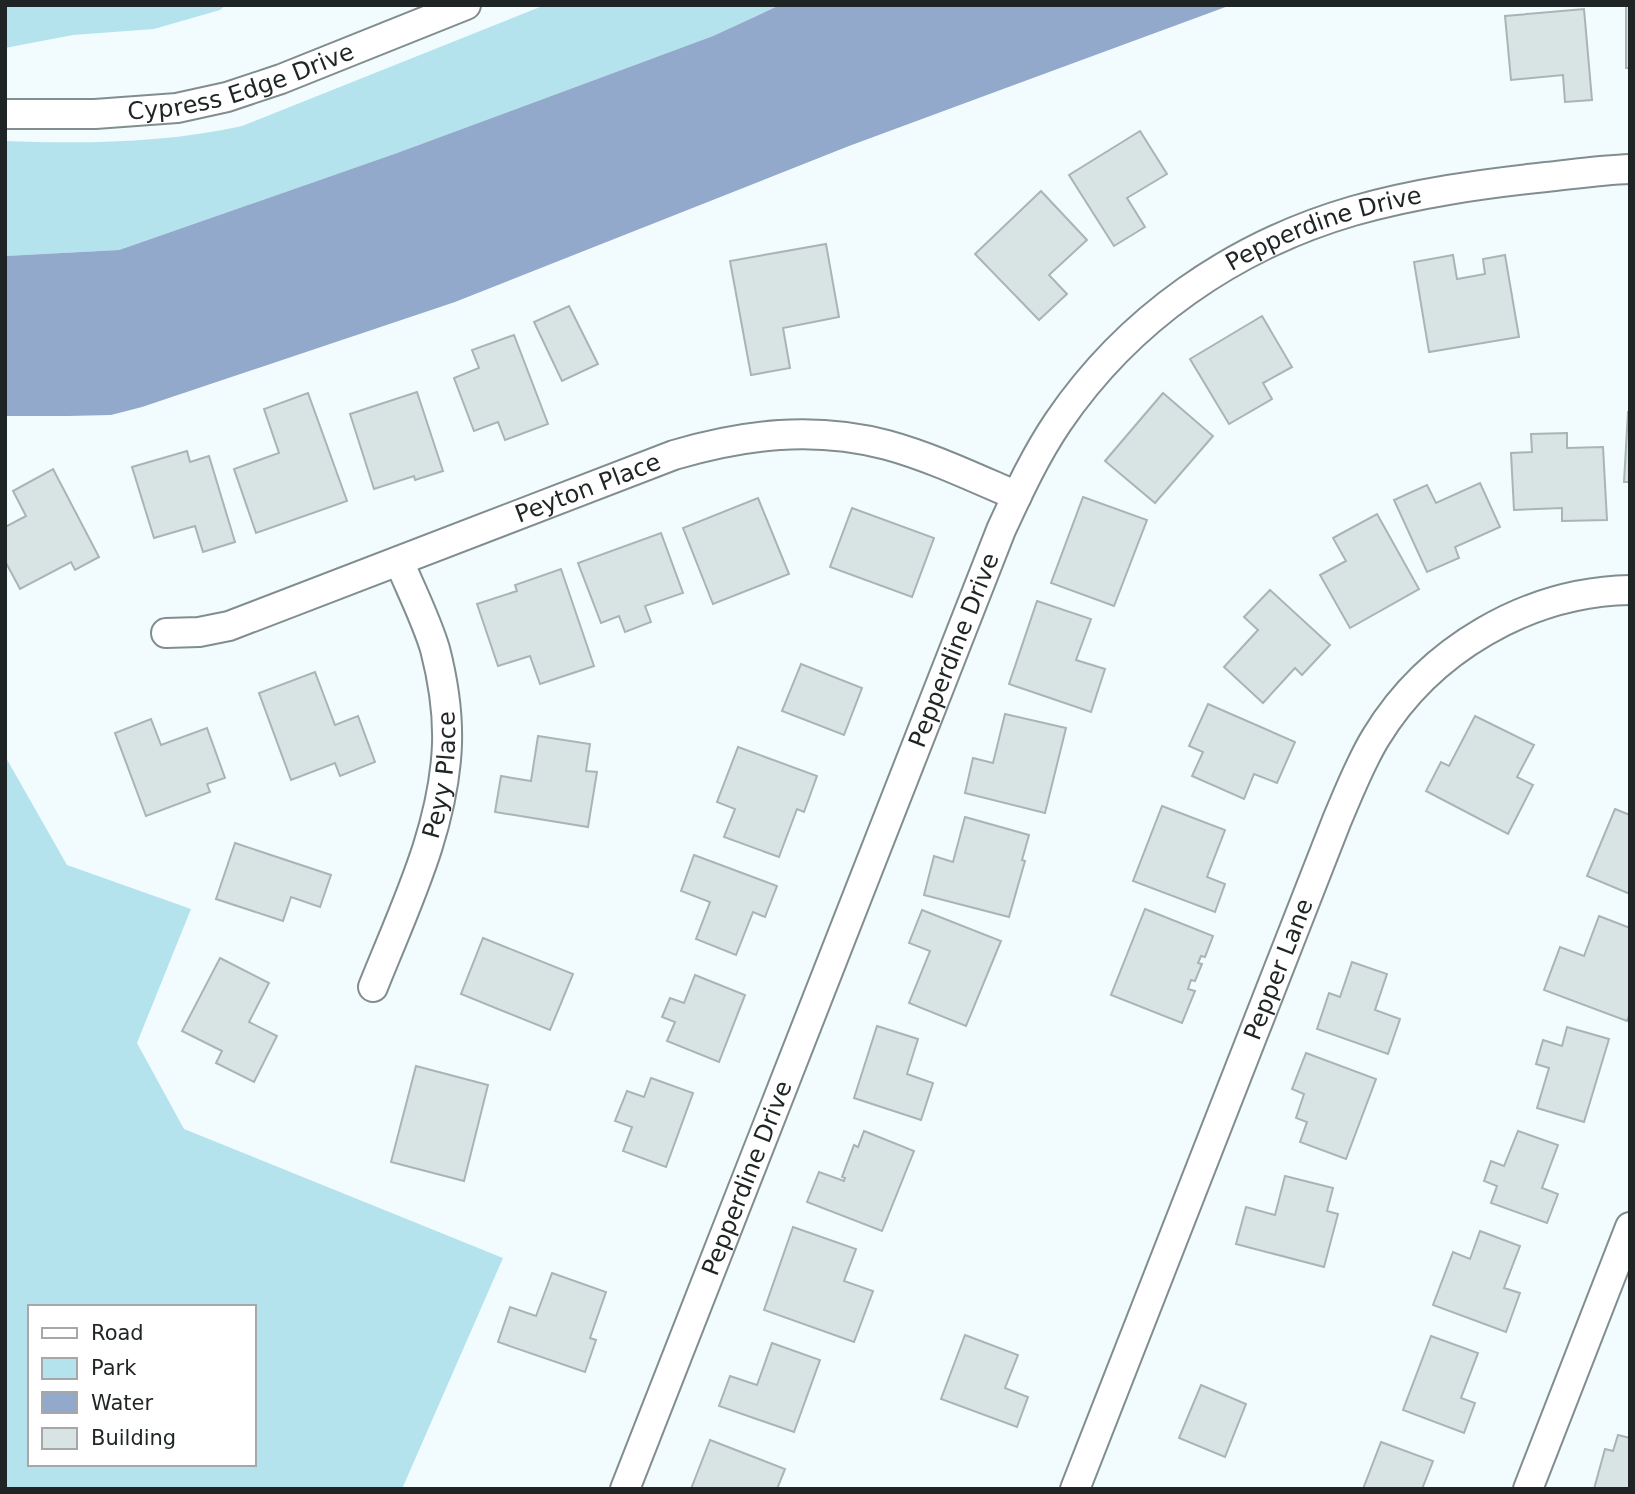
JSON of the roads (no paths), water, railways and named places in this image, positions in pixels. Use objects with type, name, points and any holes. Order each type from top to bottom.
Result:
[{"type":"street","name":"Cypress Edge Drive","points":[[5,114],[95,114],[177,107],[228,97],[281,79],[466,5]]},
{"type":"street","name":"Pepperdine Drive","points":[[625,1489],[1001,530],[1028,472],[1076,397],[1133,333],[1178,296],[1226,265],[1290,234],[1322,221],[1439,192],[1499,182],[1630,169]]},
{"type":"street","name":"Peyton Place","points":[[166,633],[199,632],[229,626],[674,454],[764,435],[824,435],[888,445],[1017,496]]},
{"type":"street","name":"Peyy Place","points":[[373,987],[428,842],[442,789],[447,742],[444,693],[434,647],[399,561]]},
{"type":"street","name":"Pepper Lane","points":[[1075,1489],[1337,820],[1377,736],[1427,673],[1447,655],[1470,640],[1493,627],[1570,597],[1630,590]]},
{"type":"street","points":[[1528,1489],[1630,1227]]},
{"type":"water","points":[[780,5],[1231,5],[849,146],[455,302],[142,407],[111,415],[5,416],[5,256],[119,250],[397,153],[713,36]]}]
